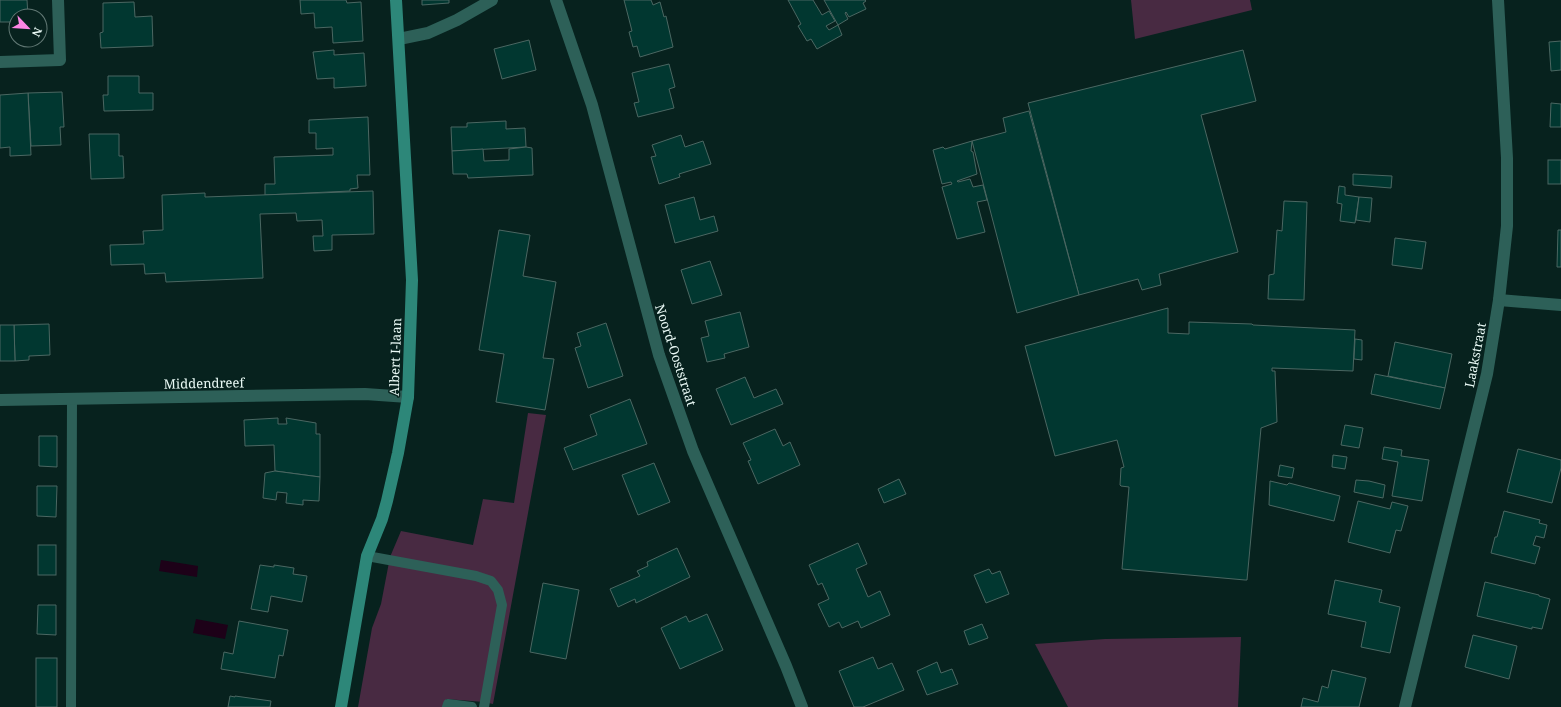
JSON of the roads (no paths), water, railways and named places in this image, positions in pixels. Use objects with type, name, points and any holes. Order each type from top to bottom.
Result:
[{"type":"street","points":[[0,62],[60,60],[58,0]]},
{"type":"street","name":"Albert I-laan","points":[[341,707],[367,556],[382,519],[387,501],[398,453],[408,397],[412,280],[396,0]]},
{"type":"street","points":[[399,39],[428,33],[457,20],[492,0]]},
{"type":"street","name":"Noord-Ooststraat","points":[[556,0],[592,106],[659,355],[693,451],[786,666],[802,707]]},
{"type":"street","name":"Laakstraat","points":[[1405,707],[1487,374],[1499,300],[1507,226],[1507,158],[1498,0]]},
{"type":"street","points":[[1499,300],[1561,305]]},
{"type":"street","name":"Middendreef","points":[[0,400],[365,394],[408,397]]},
{"type":"lane","points":[[71,707],[72,399]]},
{"type":"lane","points":[[367,556],[476,576],[491,581],[498,590],[502,605],[484,707]]},
{"type":"lane","points":[[447,707],[448,704],[472,707]]}]
